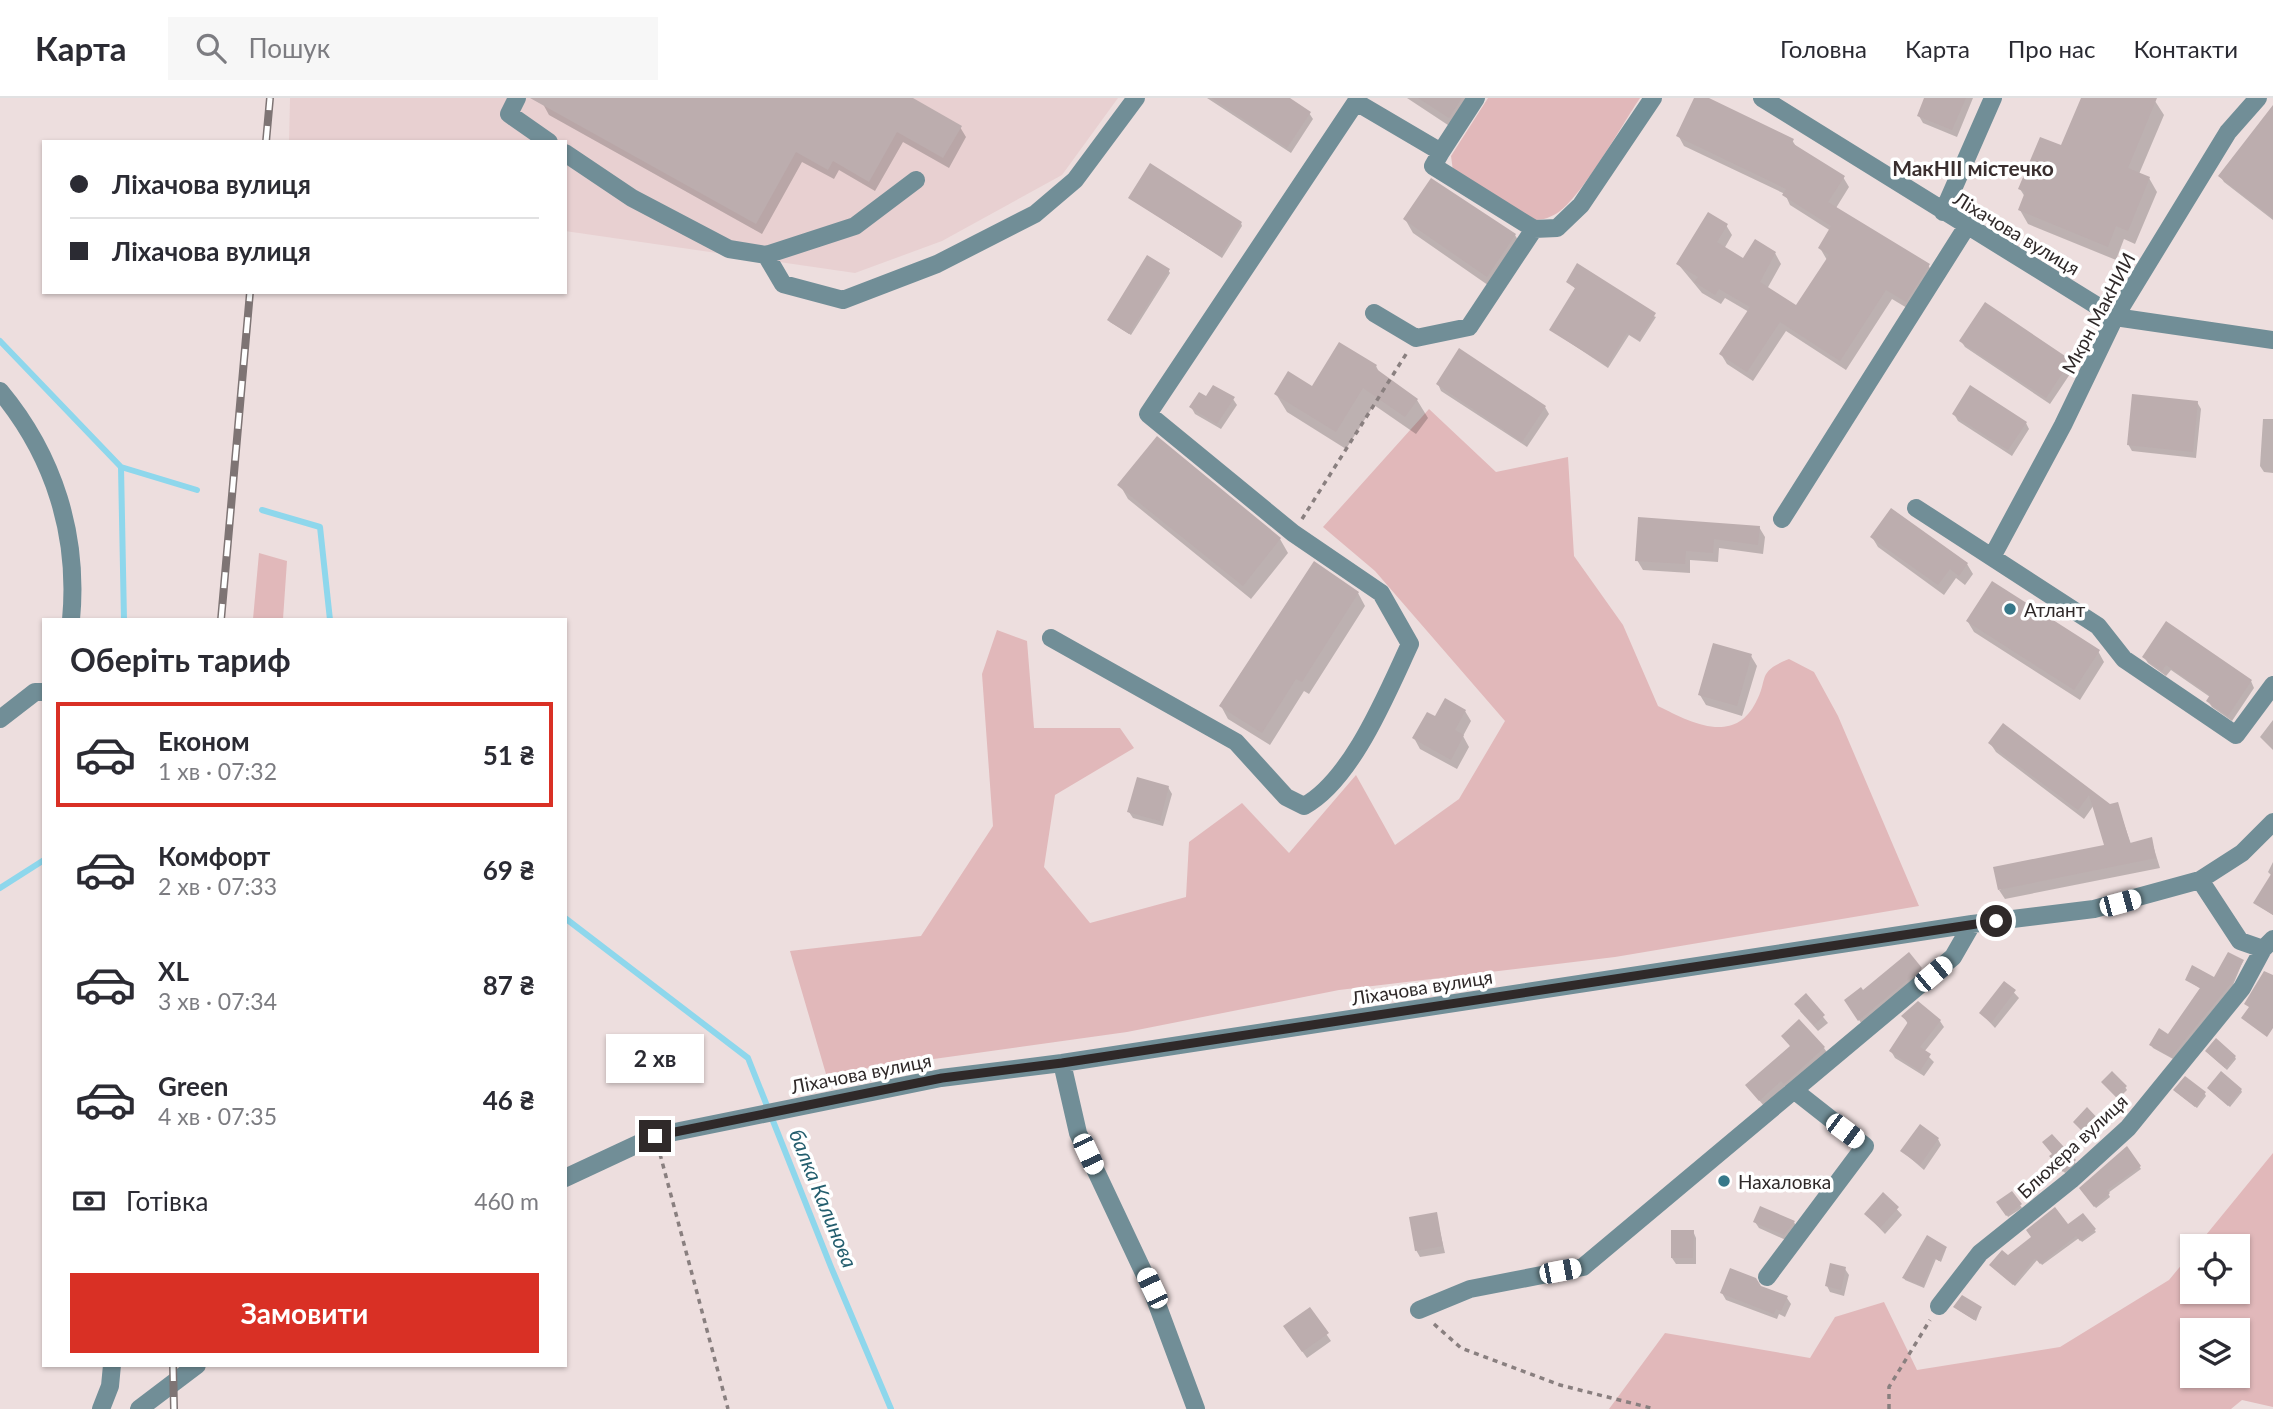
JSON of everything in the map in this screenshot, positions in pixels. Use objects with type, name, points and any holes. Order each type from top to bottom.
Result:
[{"type":"street","points":[[517,98],[509,114],[546,140]]},
{"type":"street","points":[[766,255],[783,284],[843,300],[937,264],[1035,214],[1075,180],[1136,98]]},
{"type":"street","points":[[1476,98],[1433,166],[1534,229],[1557,228],[1581,205],[1653,98]]},
{"type":"street","name":"Ліхачова вулиця","points":[[1762,98],[2115,317],[2273,340]]},
{"type":"street","points":[[1942,212],[1993,98]]},
{"type":"street","name":"Мкрн МакНИИ","points":[[1992,557],[2063,425],[2115,317],[2228,132],[2258,98]]},
{"type":"street","points":[[1051,638],[1236,742],[1286,797],[1304,806],[1321,796],[1373,724],[1410,644],[1381,593],[1293,533],[1147,414],[1356,100],[1441,152]]},
{"type":"street","points":[[567,154],[632,198],[729,249],[766,255],[855,226],[916,180]]},
{"type":"street","points":[[1782,519],[1967,226]]},
{"type":"street","points":[[1374,313],[1416,338],[1469,327],[1534,229]]},
{"type":"street","points":[[0,391],[44,453],[69,529],[73,595],[71,618]]},
{"type":"street","points":[[1916,508],[2098,626],[2124,659],[2236,735],[2273,685]]},
{"type":"street","points":[[0,719],[34,692],[42,692]]},
{"type":"street","name":"Ліхачова вулиця","points":[[567,1177],[655,1136],[942,1078],[1062,1063],[1972,924],[2094,909],[2200,880],[2242,853],[2273,822]]},
{"type":"street","points":[[2200,880],[2240,941],[2268,944]]},
{"type":"street","points":[[1419,1310],[1470,1289],[1583,1267],[1953,957],[1972,924]]},
{"type":"street","name":"Блюхера вулиця","points":[[1939,1306],[1980,1253],[2071,1180],[2128,1128],[2242,988],[2268,944]]},
{"type":"street","points":[[1062,1063],[1078,1133],[1152,1288],[1196,1409]]},
{"type":"street","points":[[1767,1277],[1865,1146],[1795,1091]]},
{"type":"street","points":[[101,1409],[110,1386],[112,1367]]},
{"type":"street","points":[[139,1409],[194,1367]]},
{"type":"path","points":[[1293,533],[1416,338]]},
{"type":"path","points":[[655,1136],[728,1409]]},
{"type":"path","points":[[1889,1409],[1889,1387],[1939,1306]]},
{"type":"path","points":[[1419,1310],[1461,1348],[1560,1385],[1655,1409]]},
{"type":"shaded area","points":[[290,98],[1118,98],[1062,175],[942,241],[855,273],[567,231],[567,140],[289,140]]},
{"type":"shaded area","points":[[1488,98],[1640,98],[1580,190],[1553,216],[1529,220],[1453,171],[1451,156]]},
{"type":"shaded area","points":[[1429,409],[1496,472],[1568,457],[1574,556],[1623,625],[1658,706],[1697,723],[1724,727],[1747,715],[1760,694],[1767,672],[1772,668],[1789,659],[1814,672],[1838,716],[1919,906],[1615,957],[1339,990],[1127,1032],[826,1074],[790,951],[921,936],[993,826],[982,674],[997,630],[1027,641],[1034,728],[1120,728],[1134,748],[1055,795],[1044,867],[1090,923],[1186,897],[1189,842],[1242,803],[1289,853],[1356,775],[1395,845],[1459,799],[1505,721],[1375,571],[1323,527]]},
{"type":"shaded area","points":[[259,553],[287,561],[283,618],[253,618]]},
{"type":"shaded area","points":[[2273,1153],[2273,1407],[2242,1400],[2231,1409],[1609,1409],[1665,1333],[1810,1358],[1835,1317],[1884,1302],[1917,1370],[2060,1347],[2169,1280],[2180,1267],[2180,1304],[2250,1304],[2250,1234],[2207,1234]]},
{"type":"building","points":[[530,98],[913,98],[962,126],[943,158],[897,132],[869,182],[833,161],[828,170],[796,152],[756,224]]},
{"type":"building","points":[[1212,98],[1290,98],[1311,112],[1287,148]]},
{"type":"building","points":[[1418,98],[1462,98],[1449,118]]},
{"type":"building","points":[[1694,98],[1709,98],[1794,139],[1792,143],[1845,176],[1828,202],[1930,264],[1906,302],[1886,290],[1840,361],[1780,322],[1747,372],[1719,354],[1750,307],[1719,289],[1715,295],[1694,282],[1698,277],[1676,264],[1708,212],[1728,224],[1717,242],[1743,258],[1755,239],[1776,252],[1760,282],[1796,305],[1829,255],[1818,248],[1831,226],[1782,195],[1786,189],[1676,136]]},
{"type":"building","points":[[1924,98],[1966,98],[1952,130],[1917,116]]},
{"type":"building","points":[[2081,98],[2157,98],[2128,168],[2150,177],[2128,231],[2116,226],[2108,247],[2018,210],[2025,192],[2018,189],[2040,137],[2061,145]]},
{"type":"building","points":[[2273,105],[2273,218],[2218,176]]},
{"type":"building","points":[[1150,163],[1242,222],[1220,256],[1128,198]]},
{"type":"building","points":[[1431,178],[1516,234],[1487,277],[1403,219]]},
{"type":"building","points":[[1147,255],[1170,269],[1129,334],[1107,320]]},
{"type":"building","points":[[1577,263],[1656,313],[1639,340],[1627,333],[1607,366],[1549,330],[1575,288],[1566,282]]},
{"type":"building","points":[[1985,302],[2071,360],[2046,398],[1959,341]]},
{"type":"building","points":[[1339,342],[1377,365],[1375,368],[1418,399],[1405,417],[1363,388],[1336,432],[1274,394],[1288,371],[1312,386]]},
{"type":"building","points":[[1459,348],[1546,406],[1522,442],[1436,384]]},
{"type":"building","points":[[1213,385],[1235,397],[1217,424],[1189,407],[1199,392],[1206,396]]},
{"type":"building","points":[[1970,385],[2027,422],[2008,450],[1952,414]]},
{"type":"building","points":[[2132,394],[2198,401],[2193,452],[2127,445]]},
{"type":"building","points":[[1157,436],[1281,538],[1243,586],[1117,485]]},
{"type":"building","points":[[1891,508],[1968,563],[1959,576],[1950,569],[1938,585],[1870,537]]},
{"type":"building","points":[[1638,517],[1760,526],[1758,545],[1714,539],[1713,553],[1686,551],[1685,564],[1635,561]]},
{"type":"building","points":[[1314,561],[1359,592],[1302,682],[1296,679],[1262,733],[1219,706]]},
{"type":"building","points":[[1992,581],[2100,650],[2074,690],[1966,621]]},
{"type":"building","points":[[2166,621],[2252,680],[2228,716],[2206,701],[2210,695],[2166,665],[2162,671],[2142,657]]},
{"type":"building","points":[[1713,643],[1752,654],[1737,706],[1698,695]]},
{"type":"building","points":[[1445,698],[1466,710],[1455,730],[1464,735],[1451,760],[1412,738],[1427,712],[1435,716]]},
{"type":"building","points":[[2003,723],[2110,804],[2118,802],[2130,843],[2152,837],[2156,858],[1998,890],[1993,867],[2104,845],[2089,795],[2078,810],[1988,743]]},
{"type":"building","points":[[1137,777],[1169,786],[1160,821],[1127,812]]},
{"type":"building","points":[[2273,871],[2273,915],[2253,903]]},
{"type":"building","points":[[1909,952],[1922,968],[1858,1021],[1844,1000],[1861,987],[1863,990]]},
{"type":"building","points":[[2228,952],[2244,960],[2232,982],[2171,1057],[2149,1045],[2159,1028],[2168,1034],[2200,988],[2185,980],[2192,965],[2214,977]]},
{"type":"building","points":[[2264,971],[2273,975],[2273,1028],[2267,1037],[2241,1018],[2249,1007],[2244,1004]]},
{"type":"building","points":[[2004,981],[2016,990],[1991,1023],[1979,1013]]},
{"type":"building","points":[[1806,993],[1825,1015],[1814,1025],[1794,1004]]},
{"type":"building","points":[[1918,1001],[1941,1020],[1920,1047],[1931,1054],[1920,1071],[1889,1051],[1908,1022],[1901,1016]]},
{"type":"building","points":[[1799,1019],[1825,1047],[1784,1084],[1781,1081],[1759,1101],[1745,1085],[1790,1046],[1781,1036]]},
{"type":"building","points":[[2216,1038],[2236,1056],[2225,1068],[2205,1051]]},
{"type":"building","points":[[2112,1071],[2127,1086],[2116,1097],[2101,1082]]},
{"type":"building","points":[[2221,1071],[2242,1089],[2228,1106],[2207,1088]]},
{"type":"building","points":[[2185,1076],[2206,1092],[2195,1107],[2173,1090]]},
{"type":"building","points":[[2087,1107],[2101,1122],[2087,1136],[2073,1122]]},
{"type":"building","points":[[1920,1124],[1939,1138],[1920,1165],[1900,1151]]},
{"type":"building","points":[[2052,1134],[2076,1160],[2063,1172],[2049,1156],[2052,1154],[2042,1142]]},
{"type":"building","points":[[2127,1146],[2141,1166],[2107,1190],[2110,1193],[2094,1207],[2079,1188]]},
{"type":"building","points":[[2012,1191],[2022,1204],[2006,1216],[1996,1202]]},
{"type":"building","points":[[1883,1192],[1899,1207],[1880,1228],[1864,1214]]},
{"type":"building","points":[[1760,1206],[1795,1221],[1784,1235],[1753,1222]]},
{"type":"building","points":[[2055,1207],[2068,1224],[2083,1213],[2096,1229],[2080,1241],[2076,1236],[2040,1264],[2035,1258],[2013,1285],[1989,1265],[2002,1250],[2008,1255],[2031,1237],[2026,1230]]},
{"type":"building","points":[[1437,1212],[1443,1246],[1415,1251],[1409,1217]]},
{"type":"building","points":[[1671,1230],[1694,1230],[1693,1258],[1671,1258]]},
{"type":"building","points":[[1927,1235],[1947,1247],[1939,1261],[1934,1258],[1923,1286],[1902,1278]]},
{"type":"building","points":[[1830,1263],[1846,1267],[1841,1290],[1825,1286]]},
{"type":"building","points":[[1730,1268],[1756,1278],[1761,1286],[1788,1296],[1781,1311],[1776,1309],[1774,1314],[1720,1293]]},
{"type":"building","points":[[1962,1295],[1982,1307],[1974,1320],[1953,1307]]},
{"type":"building","points":[[1310,1307],[1329,1333],[1302,1352],[1283,1326]]},
{"type":"waterway","name":"балка Калинова","points":[[0,341],[121,467],[197,490]]},
{"type":"waterway","points":[[121,467],[124,618]]},
{"type":"waterway","name":"балка Калинова","points":[[262,510],[320,527],[330,618]]},
{"type":"waterway","points":[[0,888],[42,861]]},
{"type":"waterway","name":"балка Калинова","points":[[567,920],[748,1058],[891,1409]]},
{"type":"railway","points":[[266,140],[270,98]]},
{"type":"railway","points":[[221,618],[250,294]]},
{"type":"railway","points":[[173,1367],[174,1409]]},
{"type":"place","name":"Атлант","points":[[2010,609]]},
{"type":"place","name":"Нахаловка","points":[[1724,1181]]},
{"type":"district","name":"МакНІІ містечко","points":[[1973,167]]},
{"type":"route","points":[[655,1136],[942,1078],[1062,1063],[1996,921]]}]
